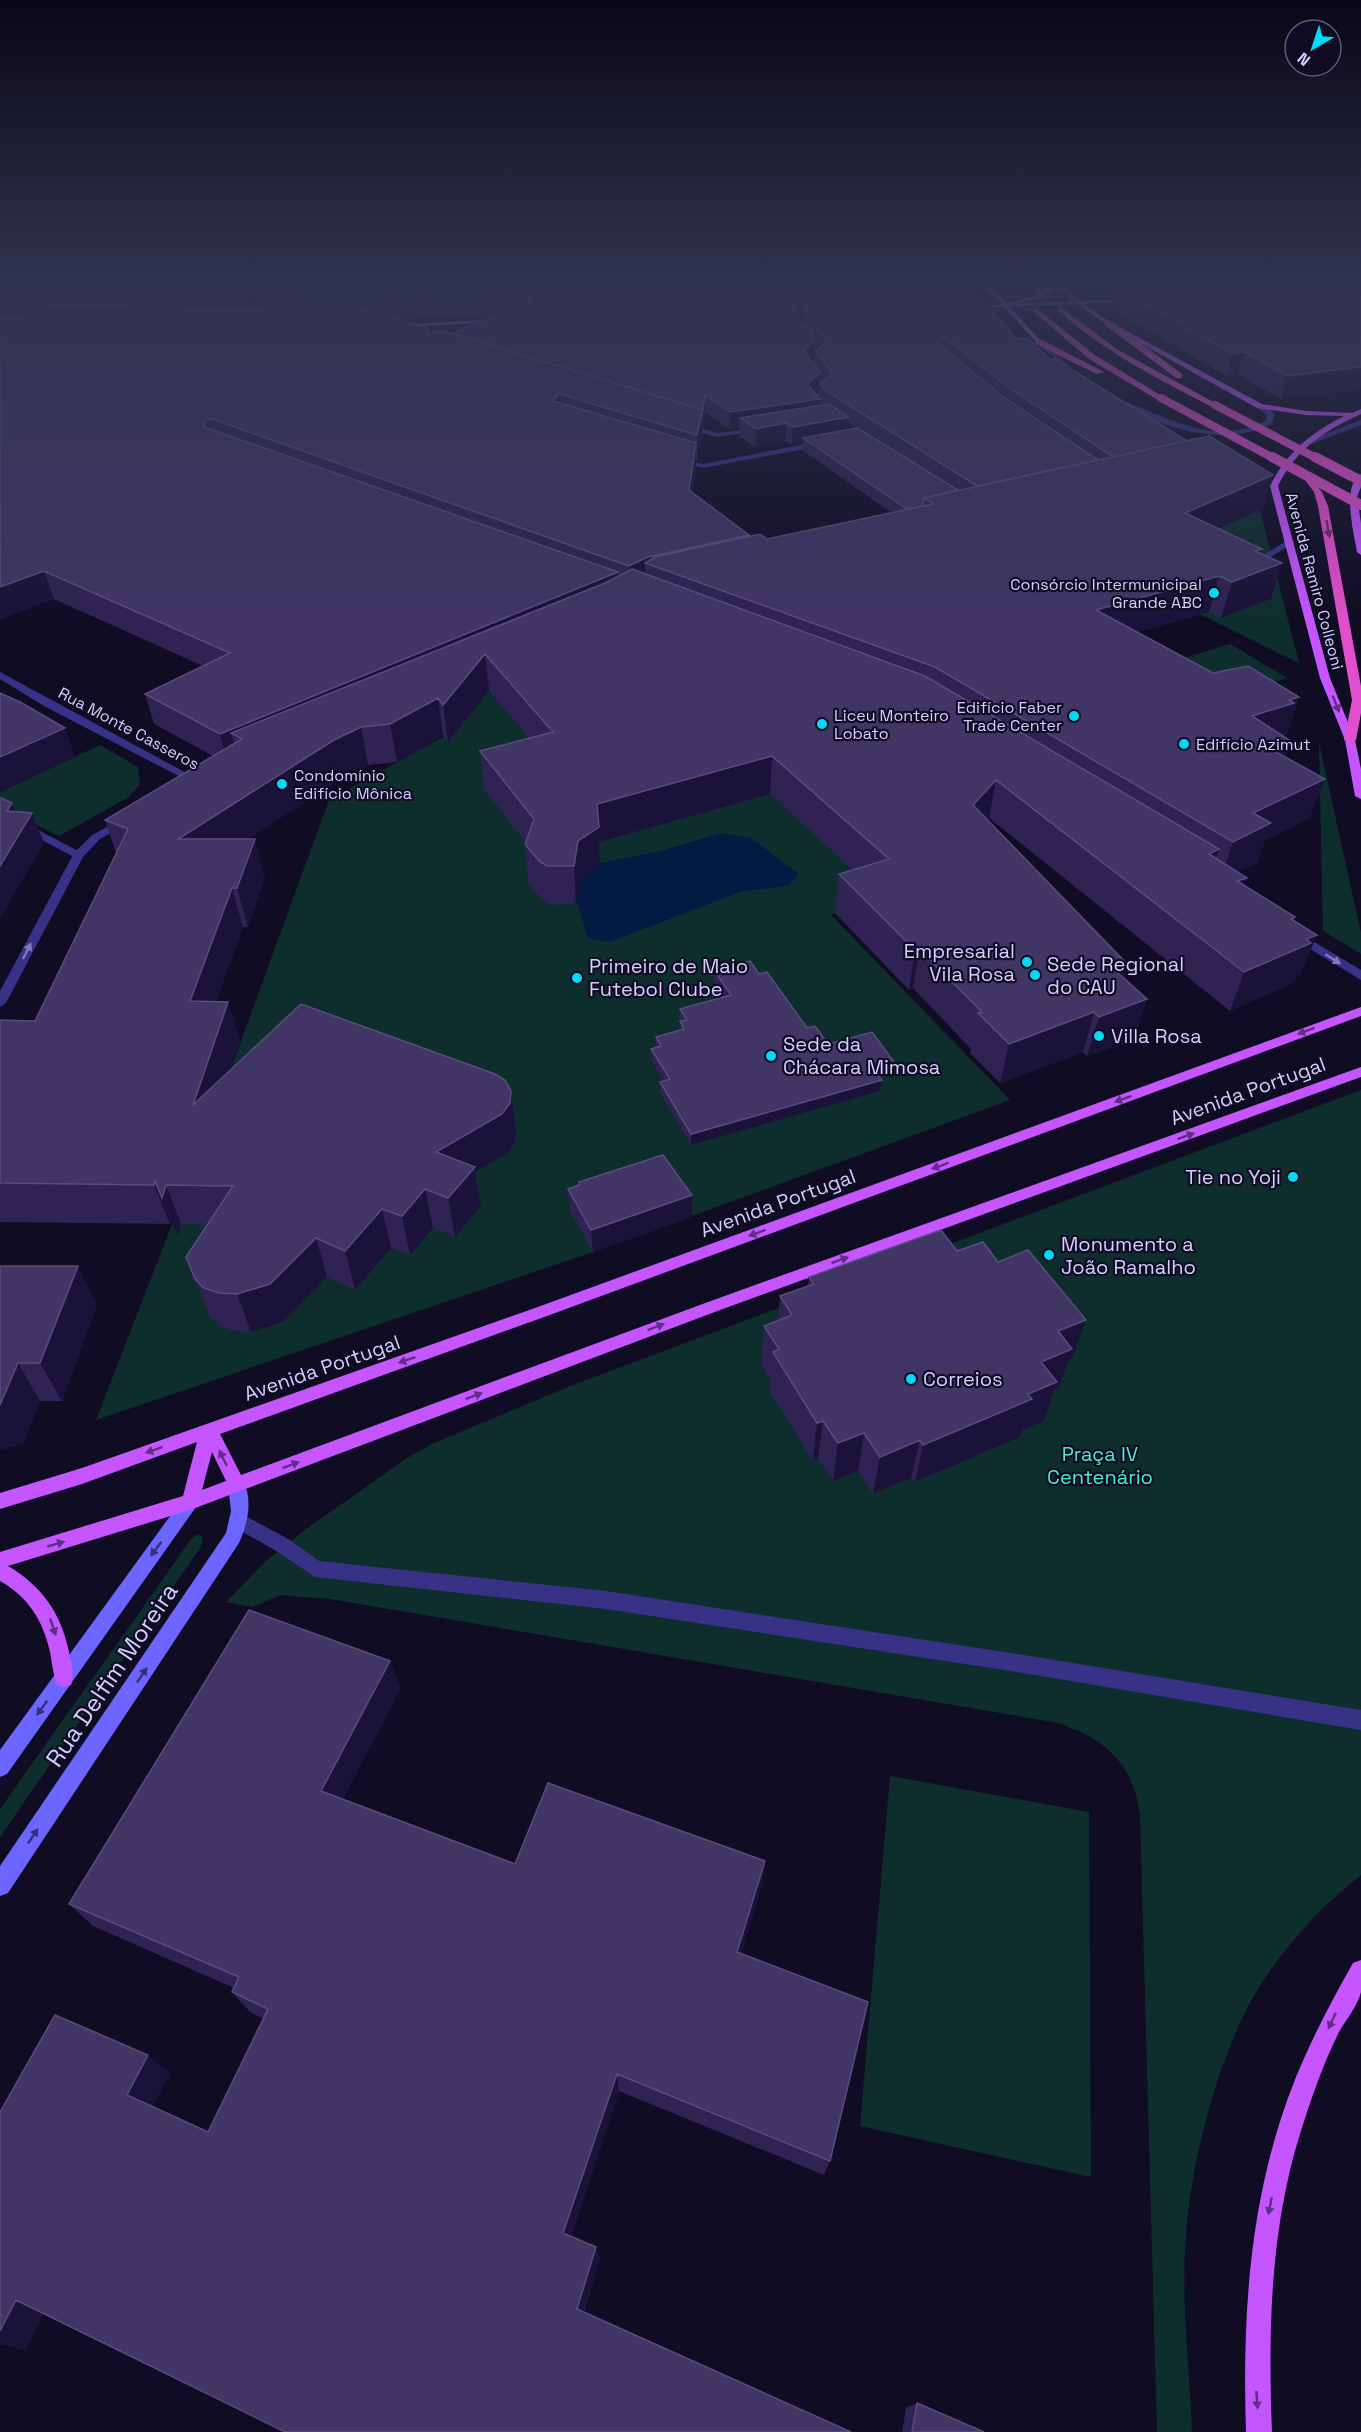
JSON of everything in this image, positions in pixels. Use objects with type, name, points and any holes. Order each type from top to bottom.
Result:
[{"type":"highway","points":[[1150,393],[1159,397]]},
{"type":"highway","points":[[1153,393],[1361,505]]},
{"type":"highway","points":[[1193,393],[1361,477]]},
{"type":"highway","points":[[1202,393],[1215,405]]},
{"type":"highway","points":[[1306,476],[1318,492],[1323,506],[1358,700],[1350,740]]},
{"type":"main road","points":[[1237,393],[1260,406],[1306,413],[1358,413]]},
{"type":"main road","name":"Avenida Ramiro Colleoni","points":[[1358,413],[1300,445],[1270,484],[1291,542],[1325,678],[1350,740],[1361,796]]},
{"type":"main road","points":[[1361,477],[1353,497],[1361,552]]},
{"type":"main road","name":"Avenida Portugal","points":[[0,1501],[82,1476],[552,1308],[1361,1011]]},
{"type":"main road","name":"Avenida Portugal","points":[[0,1560],[190,1502],[714,1306],[1361,1072]]},
{"type":"main road","points":[[209,1430],[237,1485],[241,1506],[240,1521]]},
{"type":"main road","points":[[190,1502],[209,1430]]},
{"type":"main road","name":"Rua Delfim Moreira","points":[[0,1767],[190,1502]]},
{"type":"main road","name":"Rua Delfim Moreira","points":[[0,1885],[200,1590],[233,1537],[240,1521]]},
{"type":"main road","points":[[0,1571],[29,1591],[47,1610],[55,1632],[63,1678]]},
{"type":"main road","points":[[1259,2432],[1256,2381],[1262,2246],[1284,2141],[1312,2063],[1338,2009],[1361,1971]]},
{"type":"street","points":[[813,402],[822,393]]},
{"type":"street","points":[[1122,401],[1149,417],[1171,424],[1225,433],[1256,428],[1269,422],[1271,414],[1260,406]]},
{"type":"street","points":[[1300,445],[1361,422]]},
{"type":"street","points":[[678,424],[717,435],[766,429]]},
{"type":"street","points":[[1213,444],[1225,433]]},
{"type":"street","points":[[674,459],[703,466],[831,442]]},
{"type":"street","points":[[1258,561],[1291,542]]},
{"type":"street","name":"Rua Monte Casseros","points":[[0,675],[48,704],[198,782]]},
{"type":"street","points":[[0,813],[78,855]]},
{"type":"street","points":[[0,1003],[78,855],[96,837],[138,814]]},
{"type":"street","points":[[1286,929],[1361,976]]},
{"type":"street","points":[[240,1521],[284,1546],[315,1569],[606,1600],[1361,1720]]},
{"type":"green space","points":[[1259,506],[1299,663],[1118,574]]},
{"type":"green space","name":"Primeiro de Maio Futebol Clube","points":[[588,637],[924,859],[831,915],[1010,1100],[593,1252],[96,1420],[209,1129],[329,800],[459,728],[469,686]]},
{"type":"green space","points":[[1230,644],[1287,678],[1191,708],[1136,673]]},
{"type":"green space","points":[[1319,743],[1361,933],[1361,954],[1323,931]]},
{"type":"green space","points":[[100,745],[138,767],[140,784],[129,797],[59,836],[0,807],[0,792]]},
{"type":"green space","name":"Praça IV Centenário","points":[[1361,1090],[1361,1875],[1309,1922],[1275,1964],[1250,2003],[1224,2063],[1196,2162],[1187,2223],[1184,2275],[1192,2432],[1157,2432],[1140,1813],[1130,1780],[1114,1755],[1091,1737],[1059,1723],[330,1599],[280,1595],[252,1607],[226,1602],[265,1562],[302,1532],[404,1460],[434,1443],[573,1385]]},
{"type":"green space","points":[[199,1534],[203,1538],[200,1548],[0,1837],[0,1809],[192,1538]]},
{"type":"green space","points":[[890,1776],[1089,1812],[1091,2177],[860,2126]]},
{"type":"water","points":[[721,833],[751,838],[799,874],[788,886],[740,892],[610,942],[588,938],[576,900],[576,875],[595,869],[600,863],[660,851]]},
{"type":"building","points":[[0,393],[649,393],[703,410],[697,435],[559,394],[553,401],[696,443],[689,490],[749,535],[648,557],[629,566],[212,419],[205,419],[204,427],[618,572],[220,734],[145,694],[230,653],[44,571],[0,587]]},
{"type":"building","points":[[649,393],[815,393],[820,399],[730,412],[705,395],[703,410]]},
{"type":"building","points":[[830,393],[999,393],[1098,460],[977,486]]},
{"type":"building","points":[[1017,393],[1111,393],[1187,441],[1113,457]]},
{"type":"building","points":[[829,404],[849,417],[793,427],[786,423],[756,429],[740,418]]},
{"type":"building","points":[[857,428],[958,490],[924,498],[923,506],[907,509],[803,438]]},
{"type":"building","points":[[1209,436],[1273,475],[1185,513],[1262,549],[1255,551],[1282,563],[1232,582],[1219,576],[1096,610],[1213,673],[1248,666],[1299,697],[1289,700],[1294,703],[1252,716],[1291,741],[1269,748],[1325,779],[1253,813],[1271,823],[1233,842],[935,667],[645,563],[655,557],[760,534],[767,539],[933,504],[924,498]]},
{"type":"building","points":[[632,569],[925,676],[1219,849],[1209,854],[1247,878],[1237,881],[1295,917],[1291,919],[1317,935],[1306,939],[1311,943],[1244,972],[996,780],[973,805],[1130,967],[1117,972],[1147,999],[1099,1017],[1094,1012],[1009,1044],[978,1013],[982,1012],[919,949],[915,950],[839,874],[889,859],[772,756],[597,804],[599,827],[578,841],[574,866],[547,866],[539,861],[525,844],[534,819],[480,751],[553,732],[485,654],[443,705],[438,698],[390,724],[361,727],[334,740],[178,839],[255,839],[237,888],[232,888],[190,1001],[228,1002],[193,1105],[301,1004],[495,1074],[505,1080],[511,1091],[510,1103],[502,1114],[436,1152],[475,1167],[448,1198],[425,1189],[402,1216],[382,1209],[345,1251],[316,1238],[270,1284],[237,1294],[219,1293],[204,1288],[195,1279],[186,1257],[233,1186],[166,1185],[162,1198],[155,1181],[154,1185],[0,1183],[0,1020],[35,1021],[128,829],[105,820],[242,739],[231,733],[605,583]]},
{"type":"building","points":[[0,693],[20,702],[65,728],[0,757]]},
{"type":"building","points":[[0,798],[12,803],[7,811],[32,813],[0,866]]},
{"type":"building","name":"Sede da Chácara Mimosa","points":[[750,961],[759,974],[767,972],[807,1028],[815,1026],[828,1044],[872,1032],[894,1062],[873,1068],[882,1080],[691,1134],[660,1082],[670,1079],[651,1049],[661,1046],[656,1037],[684,1029],[680,1021],[687,1020],[680,1009],[731,995],[714,970]]},
{"type":"building","points":[[663,1155],[692,1195],[591,1230],[568,1189],[579,1185],[579,1182]]},
{"type":"building","name":"Correios","points":[[941,1230],[957,1251],[983,1242],[998,1262],[1028,1250],[1086,1320],[1058,1331],[1072,1349],[1041,1362],[1057,1382],[1028,1394],[1032,1399],[923,1445],[920,1440],[880,1457],[864,1433],[838,1443],[823,1421],[817,1423],[773,1352],[779,1349],[764,1326],[792,1315],[780,1296],[814,1284],[809,1277]]},
{"type":"building","points":[[0,1266],[78,1266],[40,1363],[18,1363],[0,1405]]},
{"type":"building","points":[[249,1610],[390,1661],[321,1791],[515,1864],[548,1783],[765,1861],[737,1952],[868,2002],[830,2161],[617,2074],[563,2233],[596,2247],[577,2309],[851,2432],[285,2432],[16,2300],[0,2331],[0,2112],[55,2015],[148,2055],[127,2095],[208,2132],[268,2009],[232,1992],[239,1977],[69,1904]]},
{"type":"building","points":[[917,2403],[984,2432],[912,2432]]},
{"type":"place","name":"Consórcio Intermunicipal Grande ABC","points":[[1214,593]]},
{"type":"place","name":"Edifício Faber Trade Center","points":[[1074,716]]},
{"type":"place","name":"Liceu Monteiro Lobato","points":[[822,724]]},
{"type":"place","name":"Edifício Azimut","points":[[1184,744]]},
{"type":"place","name":"Condomínio Edifício Mônica","points":[[282,784]]},
{"type":"place","name":"Empresarial Vila Rosa","points":[[1027,962]]},
{"type":"place","name":"Sede Regional do CAU","points":[[1035,975]]},
{"type":"place","name":"Primeiro de Maio Futebol Clube","points":[[577,978]]},
{"type":"place","name":"Villa Rosa","points":[[1099,1036]]},
{"type":"place","name":"Sede da Chácara Mimosa","points":[[771,1056]]},
{"type":"place","name":"Tie no Yoji","points":[[1293,1177]]},
{"type":"place","name":"Monumento a João Ramalho","points":[[1049,1255]]},
{"type":"place","name":"Correios","points":[[911,1379]]}]
